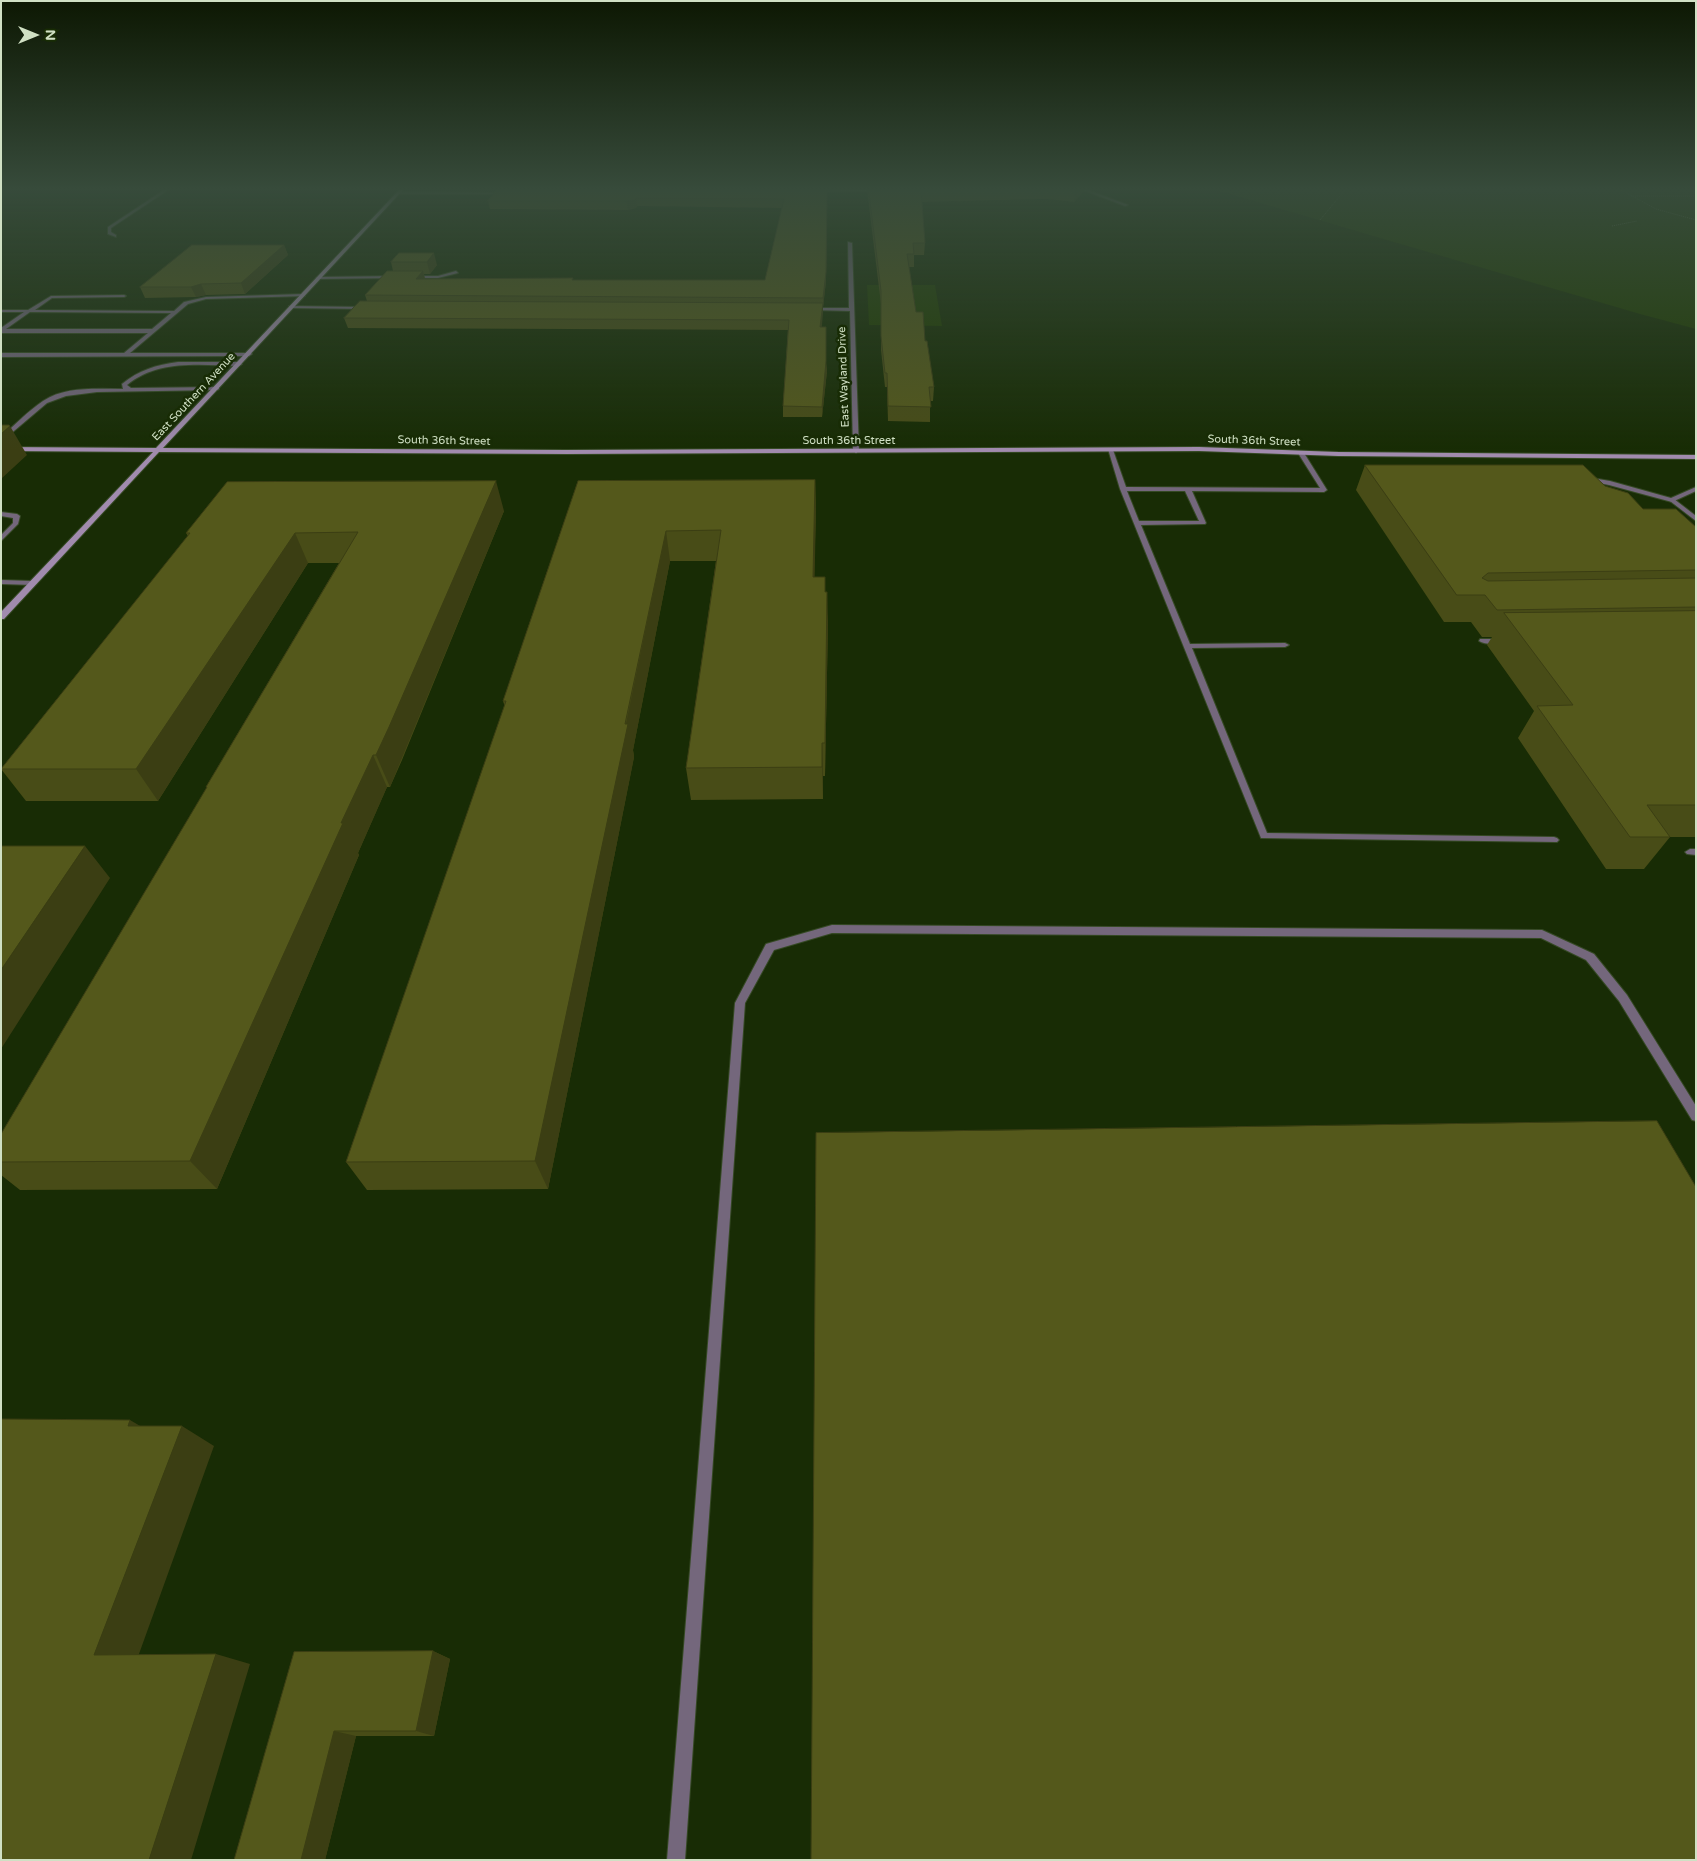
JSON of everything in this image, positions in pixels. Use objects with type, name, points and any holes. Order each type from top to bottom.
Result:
[{"type":"street","points":[[318,278],[400,277]]},
{"type":"street","points":[[409,277],[439,277]]},
{"type":"street","name":"East Wayland Drive","points":[[851,277],[856,451]]},
{"type":"street","name":"East Southern Avenue","points":[[1,617],[249,354],[318,278]]},
{"type":"street","points":[[125,355],[186,303],[206,298],[303,294]]},
{"type":"street","points":[[1,331],[51,297],[124,296]]},
{"type":"street","points":[[291,307],[370,308]]},
{"type":"street","points":[[806,309],[852,310]]},
{"type":"street","points":[[1,311],[176,312]]},
{"type":"street","points":[[1,331],[154,331]]},
{"type":"street","points":[[1,355],[249,354]]},
{"type":"street","points":[[131,390],[125,388],[124,385],[129,380],[158,366],[239,364]]},
{"type":"street","points":[[1,440],[45,402],[53,397],[69,392],[217,388]]},
{"type":"street","name":"South 36th Street","points":[[1,449],[159,448],[557,452],[1199,450],[1301,453],[1696,457]]},
{"type":"street","points":[[1110,450],[1123,489],[1264,836],[1554,840]]},
{"type":"street","points":[[1123,489],[1324,490],[1301,453]]},
{"type":"street","points":[[1578,478],[1610,483],[1672,500],[1696,519]]},
{"type":"street","points":[[1672,500],[1696,489]]},
{"type":"street","points":[[1137,523],[1203,523],[1188,490]]},
{"type":"street","points":[[1,514],[17,516],[16,523],[1,538]]},
{"type":"street","points":[[1,582],[33,582]]},
{"type":"street","points":[[1483,641],[1513,641]]},
{"type":"street","points":[[1187,646],[1285,645]]},
{"type":"street","points":[[676,1860],[740,1003],[770,947],[832,929],[1542,934],[1590,957],[1623,998],[1696,1116]]},
{"type":"green space","points":[[1513,277],[1696,277],[1696,329]]},
{"type":"green space","points":[[867,285],[935,285],[942,326],[869,325]]},
{"type":"building","points":[[153,277],[248,277],[241,283],[201,284],[191,287],[140,287]]},
{"type":"building","points":[[382,277],[418,277],[416,279],[765,280],[766,277],[825,277],[823,298],[365,295]]},
{"type":"building","points":[[879,277],[911,277],[916,312],[923,312],[925,341],[927,341],[934,387],[929,387],[931,407],[888,406],[887,373],[885,373],[881,336]]},
{"type":"building","points":[[360,301],[823,303],[820,327],[826,327],[826,361],[822,407],[783,406],[789,320],[344,318]]},
{"type":"building","points":[[1,425],[9,425],[10,426],[1,434]]},
{"type":"building","points":[[1365,465],[1583,465],[1605,486],[1628,493],[1643,509],[1676,509],[1696,527],[1696,570],[1488,573],[1482,578],[1488,581],[1696,578],[1696,607],[1497,610],[1485,595],[1457,595]]},
{"type":"building","points":[[815,480],[813,577],[825,577],[825,592],[827,592],[825,743],[822,743],[822,767],[686,768],[721,530],[666,531],[625,724],[628,724],[535,1161],[346,1162],[506,701],[503,701],[578,481]]},
{"type":"building","points":[[496,481],[389,727],[376,755],[373,755],[341,823],[343,823],[190,1161],[1,1162],[1,1134],[358,532],[295,533],[136,769],[1,769],[190,533],[186,533],[227,482]]},
{"type":"building","points":[[1696,611],[1696,805],[1647,805],[1670,837],[1630,837],[1537,706],[1573,705],[1504,613]]},
{"type":"building","points":[[1,846],[85,846],[1,970]]},
{"type":"building","points":[[1657,1121],[1696,1187],[1696,1860],[811,1860],[816,1133]]},
{"type":"building","points":[[1,1419],[130,1420],[128,1426],[182,1426],[94,1655],[216,1654],[149,1860],[1,1860]]},
{"type":"building","points":[[433,1651],[416,1731],[334,1731],[301,1860],[234,1860],[294,1652]]}]
